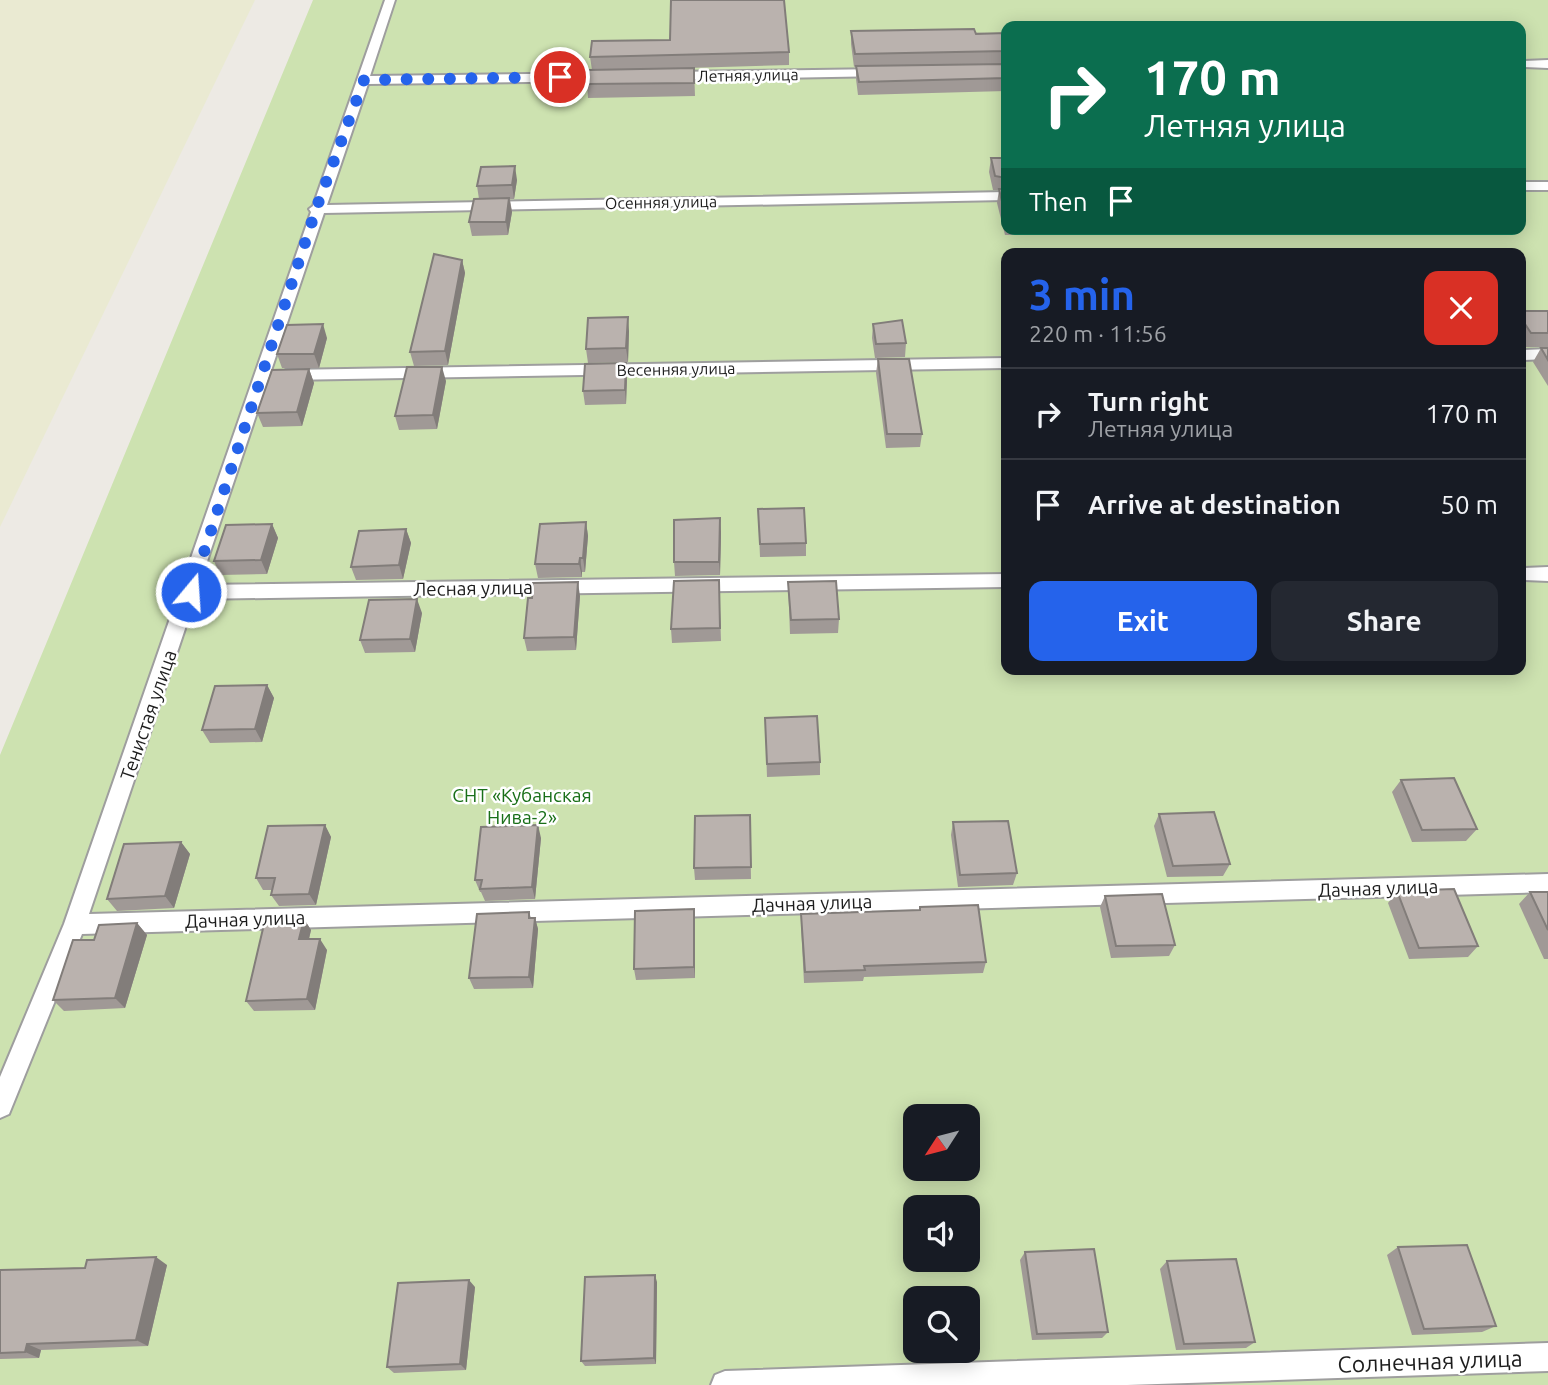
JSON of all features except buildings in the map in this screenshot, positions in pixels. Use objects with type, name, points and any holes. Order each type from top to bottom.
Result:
[{"type":"lane","name":"Тенистая улица","points":[[0,1106],[75,924],[191,592],[316,209],[364,80],[390,0]]},
{"type":"lane","points":[[1526,64],[1548,64]]},
{"type":"lane","name":"Летняя улица","points":[[657,76],[895,73]]},
{"type":"lane","points":[[364,80],[629,76]]},
{"type":"lane","points":[[1526,186],[1548,186]]},
{"type":"lane","name":"Осенняя улица","points":[[316,209],[1001,196]]},
{"type":"lane","points":[[1526,355],[1548,354]]},
{"type":"lane","name":"Весенняя улица","points":[[261,376],[1001,363]]},
{"type":"lane","points":[[1526,574],[1548,574]]},
{"type":"lane","name":"Лесная улица","points":[[191,592],[1001,581]]},
{"type":"lane","name":"Дачная улица","points":[[75,924],[1548,883]]},
{"type":"lane","name":"Солнечная улица","points":[[725,1385],[1548,1357]]},
{"type":"green space","points":[[0,0],[255,0],[0,527]]},
{"type":"green space","name":"СНТ «Кубанская Нива-2»","points":[[313,0],[1548,0],[1548,1385],[0,1385],[0,755]]},
{"type":"route","points":[[191,592],[316,209],[364,80],[560,77]]}]
